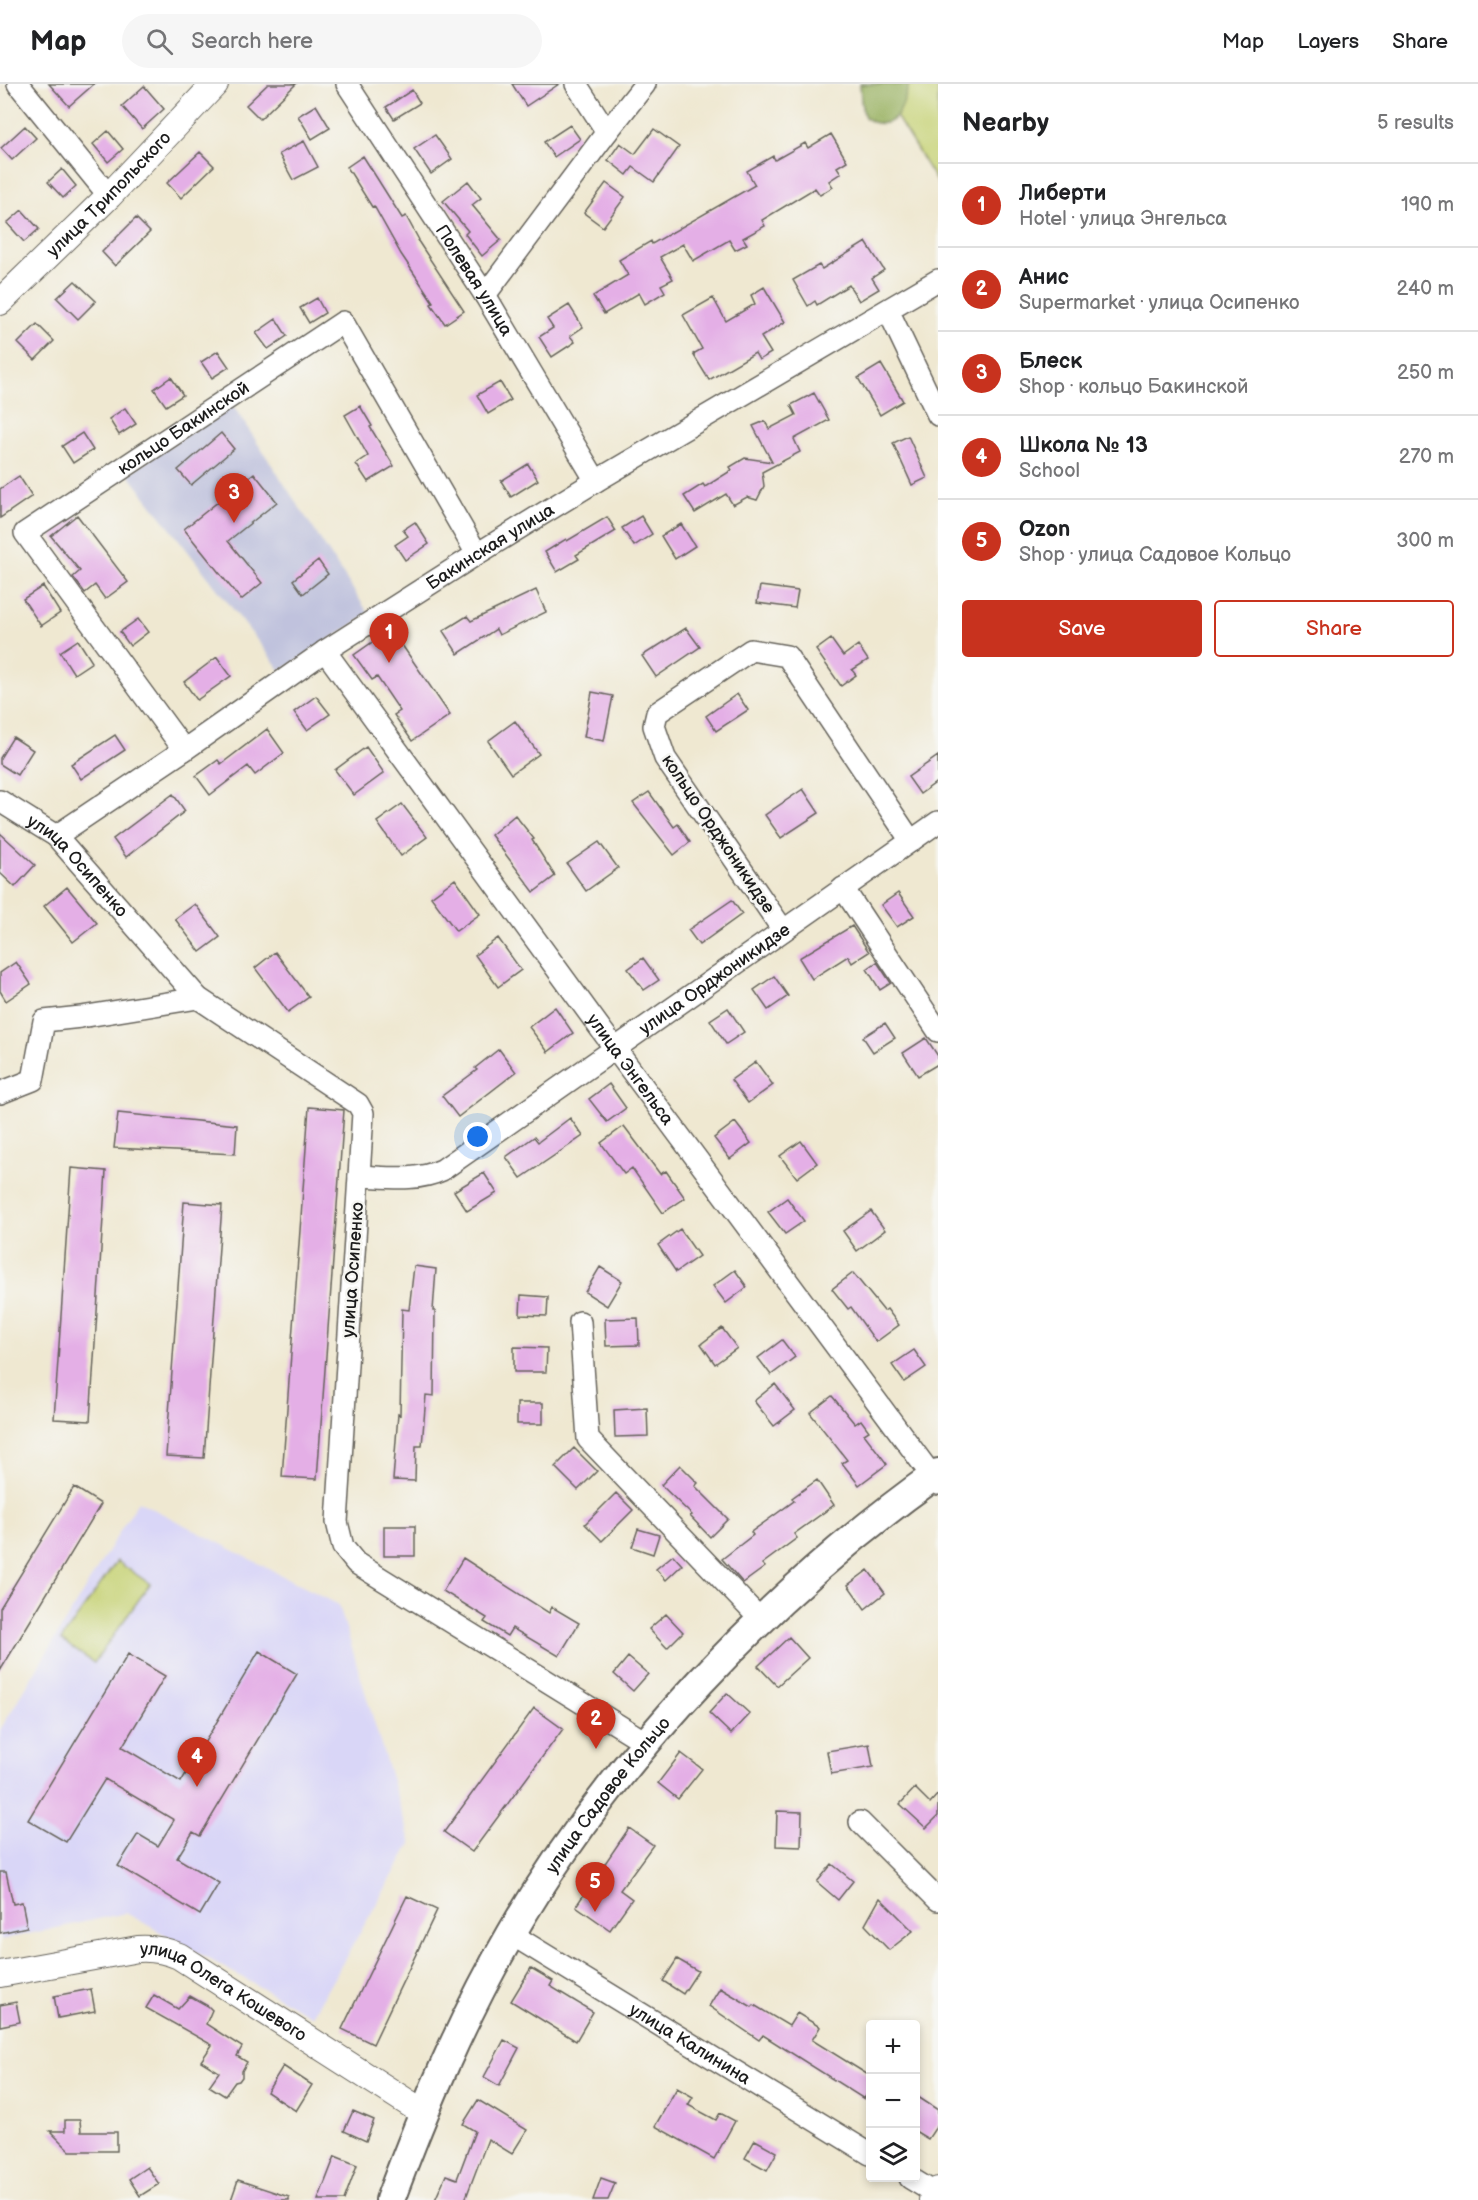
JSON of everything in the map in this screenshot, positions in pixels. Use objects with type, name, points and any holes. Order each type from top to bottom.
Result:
[{"type":"main road","name":"улица Садовое Кольцо","points":[[390,2200],[424,2113],[465,2022],[511,1934],[582,1826],[647,1743],[761,1620],[847,1543],[936,1478]]},
{"type":"street","points":[[18,84],[109,196]]},
{"type":"street","name":"Полевая улица","points":[[348,84],[485,295],[596,481]]},
{"type":"street","points":[[576,84],[607,132]]},
{"type":"street","points":[[485,295],[645,84]]},
{"type":"street","name":"улица Трипольского","points":[[0,302],[109,196],[207,87]]},
{"type":"street","name":"Бакинская улица","points":[[56,836],[184,750],[324,651],[477,554],[596,481],[938,280]]},
{"type":"street","points":[[888,310],[938,415]]},
{"type":"street","name":"кольцо Бакинской","points":[[184,750],[25,533],[343,322],[477,554]]},
{"type":"street","name":"кольцо Орджоникидзе","points":[[783,930],[665,758],[654,726],[657,713],[750,650],[787,656],[911,841]]},
{"type":"street","name":"улица Энгельса","points":[[324,651],[616,1050],[936,1478]]},
{"type":"street","name":"улица Осипенко","points":[[0,801],[56,836],[198,998],[358,1104],[363,1113],[337,1522],[343,1547],[356,1563],[647,1743]]},
{"type":"street","name":"улица Орджоникидзе","points":[[359,1176],[415,1178],[429,1176],[442,1170],[938,822]]},
{"type":"street","points":[[843,888],[938,1031]]},
{"type":"street","points":[[0,1093],[33,1080],[44,1021],[198,998]]},
{"type":"street","points":[[580,1322],[588,1439],[761,1620]]},
{"type":"street","points":[[860,1822],[938,1900]]},
{"type":"street","name":"улица Калинина","points":[[511,1934],[866,2152]]},
{"type":"street","name":"улица Олега Кошевого","points":[[0,1974],[138,1949],[158,1948],[179,1956],[424,2113]]},
{"type":"street","points":[[916,2182],[936,2195]]},
{"type":"shaded area","points":[[232,404],[369,614],[281,671],[128,474]]},
{"type":"shaded area","points":[[138,1501],[339,1605],[411,1844],[312,2016],[126,1913],[0,1940],[0,1730]]},
{"type":"green space","points":[[860,84],[909,84],[900,111],[891,121],[885,123],[874,122],[865,117],[861,105]]},
{"type":"green space","points":[[893,84],[938,84],[938,184],[891,108]]},
{"type":"green space","points":[[117,1561],[150,1584],[94,1663],[61,1640]]},
{"type":"building","points":[[49,84],[94,84],[69,106]]},
{"type":"building","points":[[268,84],[296,84],[260,119],[246,105]]},
{"type":"building","points":[[512,84],[559,84],[526,106]]},
{"type":"building","points":[[144,86],[164,109],[142,129],[122,106]]},
{"type":"building","points":[[412,90],[420,103],[394,119],[386,107]]},
{"type":"building","points":[[316,105],[330,128],[312,139],[298,116]]},
{"type":"building","points":[[570,125],[580,139],[554,157],[544,142]]},
{"type":"building","points":[[25,126],[36,138],[12,160],[1,148]]},
{"type":"building","points":[[654,129],[679,147],[654,182],[633,167],[627,175],[608,160],[620,143],[635,154]]},
{"type":"building","points":[[108,131],[123,149],[108,162],[93,144]]},
{"type":"building","points":[[831,134],[847,161],[837,167],[841,173],[829,181],[833,187],[820,195],[815,188],[762,220],[765,226],[743,238],[747,244],[735,250],[729,240],[693,261],[683,244],[660,257],[673,279],[661,285],[665,292],[645,304],[639,293],[604,314],[593,296],[628,275],[619,260],[651,241],[652,244],[755,185],[747,171],[773,156],[775,160],[805,143],[808,148]]},
{"type":"building","points":[[435,135],[452,159],[431,174],[414,149]]},
{"type":"building","points":[[304,141],[318,167],[293,180],[279,154]]},
{"type":"building","points":[[200,152],[214,166],[181,198],[167,183]]},
{"type":"building","points":[[363,156],[402,218],[406,216],[418,241],[464,311],[445,324],[374,206],[372,207],[347,167]]},
{"type":"building","points":[[62,169],[76,186],[63,198],[48,182]]},
{"type":"building","points":[[468,181],[481,198],[472,205],[501,240],[482,256],[465,234],[468,231],[443,201]]},
{"type":"building","points":[[606,183],[625,197],[603,227],[584,213]]},
{"type":"building","points":[[22,210],[39,229],[24,242],[7,223]]},
{"type":"building","points":[[136,218],[150,232],[115,266],[102,252]]},
{"type":"building","points":[[866,242],[884,270],[872,278],[879,289],[859,301],[849,285],[817,305],[815,301],[808,306],[793,280],[819,265],[822,269]]},
{"type":"building","points":[[75,281],[96,301],[78,319],[57,298]]},
{"type":"building","points":[[764,287],[785,322],[761,337],[771,353],[759,360],[755,353],[709,380],[693,354],[702,349],[683,315],[713,298],[726,321],[755,304],[751,295]]},
{"type":"building","points":[[317,298],[325,313],[309,323],[300,308]]},
{"type":"building","points":[[569,305],[583,327],[570,336],[575,342],[552,357],[539,337],[553,328],[547,319]]},
{"type":"building","points":[[276,319],[287,336],[268,349],[256,333]]},
{"type":"building","points":[[37,324],[54,341],[35,360],[18,343]]},
{"type":"building","points":[[218,351],[229,367],[212,378],[201,362]]},
{"type":"building","points":[[881,364],[903,401],[880,415],[858,378]]},
{"type":"building","points":[[171,377],[183,395],[166,406],[154,389]]},
{"type":"building","points":[[500,382],[511,400],[488,414],[477,395]]},
{"type":"building","points":[[814,393],[829,420],[794,439],[800,452],[762,472],[764,486],[757,500],[747,497],[733,505],[726,494],[695,513],[684,496],[703,484],[705,487],[732,470],[730,467],[745,458],[772,462],[753,426],[765,421],[769,429],[796,415],[791,405]]},
{"type":"building","points":[[360,406],[394,466],[368,482],[356,464],[368,456],[345,415]]},
{"type":"building","points":[[125,408],[136,424],[119,435],[109,419]]},
{"type":"building","points":[[82,433],[93,450],[73,463],[62,446]]},
{"type":"building","points":[[221,433],[234,449],[191,485],[178,470]]},
{"type":"building","points":[[908,436],[927,478],[912,485],[893,443]]},
{"type":"building","points":[[528,464],[538,480],[511,497],[501,481]]},
{"type":"building","points":[[254,473],[277,502],[228,541],[262,583],[241,600],[184,529]]},
{"type":"building","points":[[19,476],[32,496],[0,518],[0,489]]},
{"type":"building","points":[[77,515],[128,582],[105,599],[95,585],[85,593],[73,577],[80,571],[51,536]]},
{"type":"building","points":[[641,516],[652,534],[634,546],[622,528]]},
{"type":"building","points":[[607,517],[616,531],[576,555],[579,559],[557,572],[545,552]]},
{"type":"building","points":[[415,522],[429,544],[405,560],[395,545],[408,536],[403,530]]},
{"type":"building","points":[[681,524],[695,546],[675,559],[661,536]]},
{"type":"building","points":[[318,560],[328,574],[303,594],[293,580]]},
{"type":"building","points":[[43,586],[60,613],[41,626],[23,599]]},
{"type":"building","points":[[760,586],[798,591],[795,608],[757,603]]},
{"type":"building","points":[[536,590],[546,612],[499,635],[496,629],[458,654],[443,631],[467,616],[471,621]]},
{"type":"building","points":[[138,619],[148,632],[130,646],[120,632]]},
{"type":"building","points":[[686,628],[700,647],[656,677],[642,656]]},
{"type":"building","points":[[391,629],[450,715],[412,741],[394,715],[400,711],[377,677],[372,680],[354,655]]},
{"type":"building","points":[[831,639],[843,656],[858,645],[868,660],[852,670],[856,675],[841,686],[816,650]]},
{"type":"building","points":[[78,640],[92,662],[74,674],[60,652]]},
{"type":"building","points":[[217,657],[231,676],[197,700],[184,682]]},
{"type":"building","points":[[592,692],[613,696],[604,741],[584,737]]},
{"type":"building","points":[[737,694],[748,710],[716,731],[706,716]]},
{"type":"building","points":[[316,696],[330,714],[307,730],[294,712]]},
{"type":"building","points":[[515,721],[539,754],[511,774],[488,741]]},
{"type":"building","points":[[267,729],[284,753],[255,775],[248,766],[210,795],[196,776],[218,760],[221,764]]},
{"type":"building","points":[[115,735],[125,750],[81,779],[71,764]]},
{"type":"building","points":[[13,737],[33,750],[17,775],[0,764],[0,758]]},
{"type":"building","points":[[366,747],[384,773],[354,795],[335,770]]},
{"type":"building","points":[[938,756],[938,781],[920,794],[908,777]]},
{"type":"building","points":[[803,789],[819,813],[781,838],[765,815]]},
{"type":"building","points":[[649,792],[674,827],[678,824],[690,842],[674,855],[633,803]]},
{"type":"building","points":[[173,794],[185,811],[126,857],[113,839]]},
{"type":"building","points":[[402,804],[427,837],[401,856],[377,822]]},
{"type":"building","points":[[515,815],[534,839],[532,840],[555,876],[534,892],[491,835]]},
{"type":"building","points":[[0,833],[35,865],[15,887],[0,873]]},
{"type":"building","points":[[599,842],[618,868],[586,891],[567,864]]},
{"type":"building","points":[[455,879],[480,914],[456,931],[431,897]]},
{"type":"building","points":[[67,887],[97,923],[73,942],[44,906]]},
{"type":"building","points":[[898,893],[914,916],[897,927],[881,905]]},
{"type":"building","points":[[732,900],[742,914],[699,945],[688,930]]},
{"type":"building","points":[[195,904],[220,937],[200,952],[175,919]]},
{"type":"building","points":[[852,926],[869,952],[852,963],[848,956],[812,979],[799,958]]},
{"type":"building","points":[[498,938],[521,970],[498,987],[475,955]]},
{"type":"building","points":[[275,952],[309,997],[288,1012],[255,968]]},
{"type":"building","points":[[643,958],[659,980],[644,990],[628,969]]},
{"type":"building","points":[[16,962],[31,984],[6,1001],[0,991],[0,973]]},
{"type":"building","points":[[877,962],[891,983],[880,990],[867,969]]},
{"type":"building","points":[[774,976],[788,996],[768,1010],[754,990]]},
{"type":"building","points":[[555,1007],[573,1033],[548,1052],[529,1027]]},
{"type":"building","points":[[728,1008],[744,1032],[726,1044],[710,1020]]},
{"type":"building","points":[[885,1023],[895,1038],[873,1052],[863,1037]]},
{"type":"building","points":[[926,1038],[938,1056],[938,1064],[918,1076],[903,1053]]},
{"type":"building","points":[[499,1049],[516,1072],[458,1117],[442,1096],[477,1070],[475,1068]]},
{"type":"building","points":[[756,1062],[773,1085],[748,1103],[731,1080]]},
{"type":"building","points":[[609,1084],[626,1108],[607,1122],[589,1099]]},
{"type":"building","points":[[309,1107],[344,1110],[317,1479],[282,1477]]},
{"type":"building","points":[[118,1113],[237,1125],[235,1154],[114,1148]]},
{"type":"building","points":[[570,1118],[583,1136],[521,1178],[506,1157],[534,1137],[538,1142]]},
{"type":"building","points":[[735,1122],[751,1143],[730,1159],[714,1138]]},
{"type":"building","points":[[624,1126],[660,1174],[666,1171],[685,1198],[663,1213],[632,1168],[624,1174],[601,1143]]},
{"type":"building","points":[[801,1141],[817,1163],[797,1178],[780,1156]]},
{"type":"building","points":[[71,1168],[106,1171],[90,1421],[54,1419]]},
{"type":"building","points":[[484,1173],[497,1193],[467,1211],[454,1191]]},
{"type":"building","points":[[787,1198],[804,1221],[785,1234],[768,1212]]},
{"type":"building","points":[[184,1202],[222,1205],[204,1458],[166,1456]]},
{"type":"building","points":[[871,1211],[885,1230],[857,1251],[843,1231]]},
{"type":"building","points":[[680,1229],[699,1256],[676,1272],[658,1245]]},
{"type":"building","points":[[414,1266],[436,1269],[433,1311],[435,1311],[434,1396],[426,1395],[422,1446],[416,1446],[415,1481],[393,1480],[398,1414],[400,1415],[402,1309],[409,1310]]},
{"type":"building","points":[[600,1267],[622,1281],[607,1306],[585,1292]]},
{"type":"building","points":[[735,1270],[747,1287],[726,1303],[713,1286]]},
{"type":"building","points":[[853,1273],[884,1311],[887,1309],[899,1325],[876,1342],[851,1307],[848,1309],[832,1289]]},
{"type":"building","points":[[521,1295],[548,1297],[547,1316],[520,1315]]},
{"type":"building","points":[[638,1318],[639,1345],[606,1346],[605,1319]]},
{"type":"building","points":[[722,1328],[737,1348],[715,1364],[701,1344]]},
{"type":"building","points":[[782,1340],[795,1357],[771,1375],[758,1358]]},
{"type":"building","points":[[514,1347],[547,1348],[546,1372],[514,1372]]},
{"type":"building","points":[[914,1350],[926,1367],[904,1382],[892,1365]]},
{"type":"building","points":[[775,1384],[795,1410],[774,1426],[754,1401]]},
{"type":"building","points":[[832,1396],[855,1424],[861,1420],[869,1431],[864,1434],[887,1464],[859,1485],[842,1463],[847,1460],[810,1413]]},
{"type":"building","points":[[517,1403],[543,1403],[543,1424],[517,1424]]},
{"type":"building","points":[[647,1408],[648,1436],[615,1437],[614,1410]]},
{"type":"building","points":[[574,1448],[597,1471],[578,1490],[555,1467]]},
{"type":"building","points":[[680,1465],[698,1483],[695,1486],[728,1519],[710,1537],[690,1516],[692,1515],[661,1485]]},
{"type":"building","points":[[817,1480],[834,1505],[794,1534],[797,1538],[762,1564],[765,1567],[743,1583],[722,1559],[753,1535],[751,1532],[794,1501],[792,1498]]},
{"type":"building","points":[[74,1487],[101,1504],[0,1671],[0,1608]]},
{"type":"building","points":[[616,1493],[633,1510],[602,1541],[585,1524]]},
{"type":"building","points":[[384,1526],[415,1526],[415,1556],[384,1556]]},
{"type":"building","points":[[638,1529],[659,1535],[653,1554],[632,1547]]},
{"type":"building","points":[[673,1555],[682,1565],[666,1580],[656,1569]]},
{"type":"building","points":[[463,1558],[549,1613],[552,1607],[579,1623],[559,1656],[512,1628],[507,1636],[484,1622],[487,1618],[443,1591]]},
{"type":"building","points":[[868,1570],[885,1593],[865,1609],[848,1585]]},
{"type":"building","points":[[666,1614],[683,1632],[667,1648],[649,1629]]},
{"type":"building","points":[[789,1637],[808,1658],[777,1686],[758,1666]]},
{"type":"building","points":[[259,1651],[297,1674],[200,1836],[193,1832],[177,1858],[219,1883],[200,1915],[118,1866],[138,1834],[158,1846],[174,1820],[105,1779],[66,1842],[28,1820],[128,1654],[165,1676],[122,1747],[181,1782]]},
{"type":"building","points":[[628,1657],[648,1674],[633,1691],[614,1674]]},
{"type":"building","points":[[727,1693],[750,1714],[731,1734],[709,1713]]},
{"type":"building","points":[[534,1708],[563,1729],[472,1852],[444,1832]]},
{"type":"building","points":[[869,1744],[873,1767],[831,1774],[827,1751]]},
{"type":"building","points":[[681,1753],[702,1769],[678,1799],[658,1783]]},
{"type":"building","points":[[915,1788],[930,1803],[938,1794],[938,1816],[926,1828],[900,1804]]},
{"type":"building","points":[[777,1811],[802,1812],[801,1847],[776,1846]]},
{"type":"building","points":[[629,1828],[653,1845],[620,1890],[632,1899],[610,1930],[576,1906]]},
{"type":"building","points":[[832,1864],[853,1881],[838,1900],[817,1882]]},
{"type":"building","points":[[0,1872],[6,1872],[13,1904],[22,1902],[27,1927],[0,1933]]},
{"type":"building","points":[[407,1896],[437,1910],[373,2044],[342,2029]]},
{"type":"building","points":[[880,1898],[913,1931],[889,1950],[865,1925]]},
{"type":"building","points":[[677,1959],[698,1971],[683,1994],[663,1981]]},
{"type":"building","points":[[531,1968],[553,1981],[550,1986],[593,2012],[576,2041],[511,2001]]},
{"type":"building","points":[[720,1988],[789,2026],[797,2013],[820,2027],[812,2040],[866,2074],[866,2096],[864,2099],[763,2035],[759,2040],[709,2006]]},
{"type":"building","points":[[91,1989],[95,2011],[58,2018],[54,1996]]},
{"type":"building","points":[[154,1995],[178,2009],[190,1996],[208,2006],[212,2010],[206,2024],[242,2047],[237,2056],[247,2062],[242,2071],[242,2077],[235,2082],[225,2096],[209,2086],[219,2072],[201,2061],[212,2045],[146,2008]]},
{"type":"building","points":[[16,2002],[20,2022],[0,2026],[0,2005]]},
{"type":"building","points":[[504,2040],[519,2048],[499,2086],[484,2077]]},
{"type":"building","points":[[283,2066],[312,2085],[296,2111],[267,2092]]},
{"type":"building","points":[[677,2088],[693,2097],[688,2105],[716,2120],[720,2113],[735,2121],[714,2159],[655,2126]]},
{"type":"building","points":[[920,2098],[938,2110],[938,2124],[928,2139],[920,2134]]},
{"type":"building","points":[[478,2100],[527,2130],[512,2154],[488,2139],[465,2200],[435,2200],[446,2175],[457,2179],[475,2131],[463,2124]]},
{"type":"building","points":[[353,2111],[374,2120],[366,2141],[344,2131]]},
{"type":"building","points":[[65,2120],[80,2120],[81,2132],[117,2132],[117,2151],[70,2151],[50,2131],[65,2131]]},
{"type":"building","points":[[755,2140],[777,2152],[767,2170],[745,2158]]},
{"type":"building","points":[[335,2156],[357,2165],[344,2200],[318,2200]]},
{"type":"building","points":[[147,2167],[159,2184],[140,2196],[129,2179]]},
{"type":"building","points":[[601,2178],[615,2183],[608,2200],[593,2200]]},
{"type":"building","points":[[238,2180],[289,2197],[289,2200],[231,2200]]},
{"type":"place","name":"Блеск","points":[[234,523]]},
{"type":"place","name":"Либерти","points":[[389,663]]},
{"type":"place","name":"Анис","points":[[596,1749]]},
{"type":"place","name":"Школа № 13","points":[[197,1787]]},
{"type":"place","name":"Ozon","points":[[595,1912]]}]
